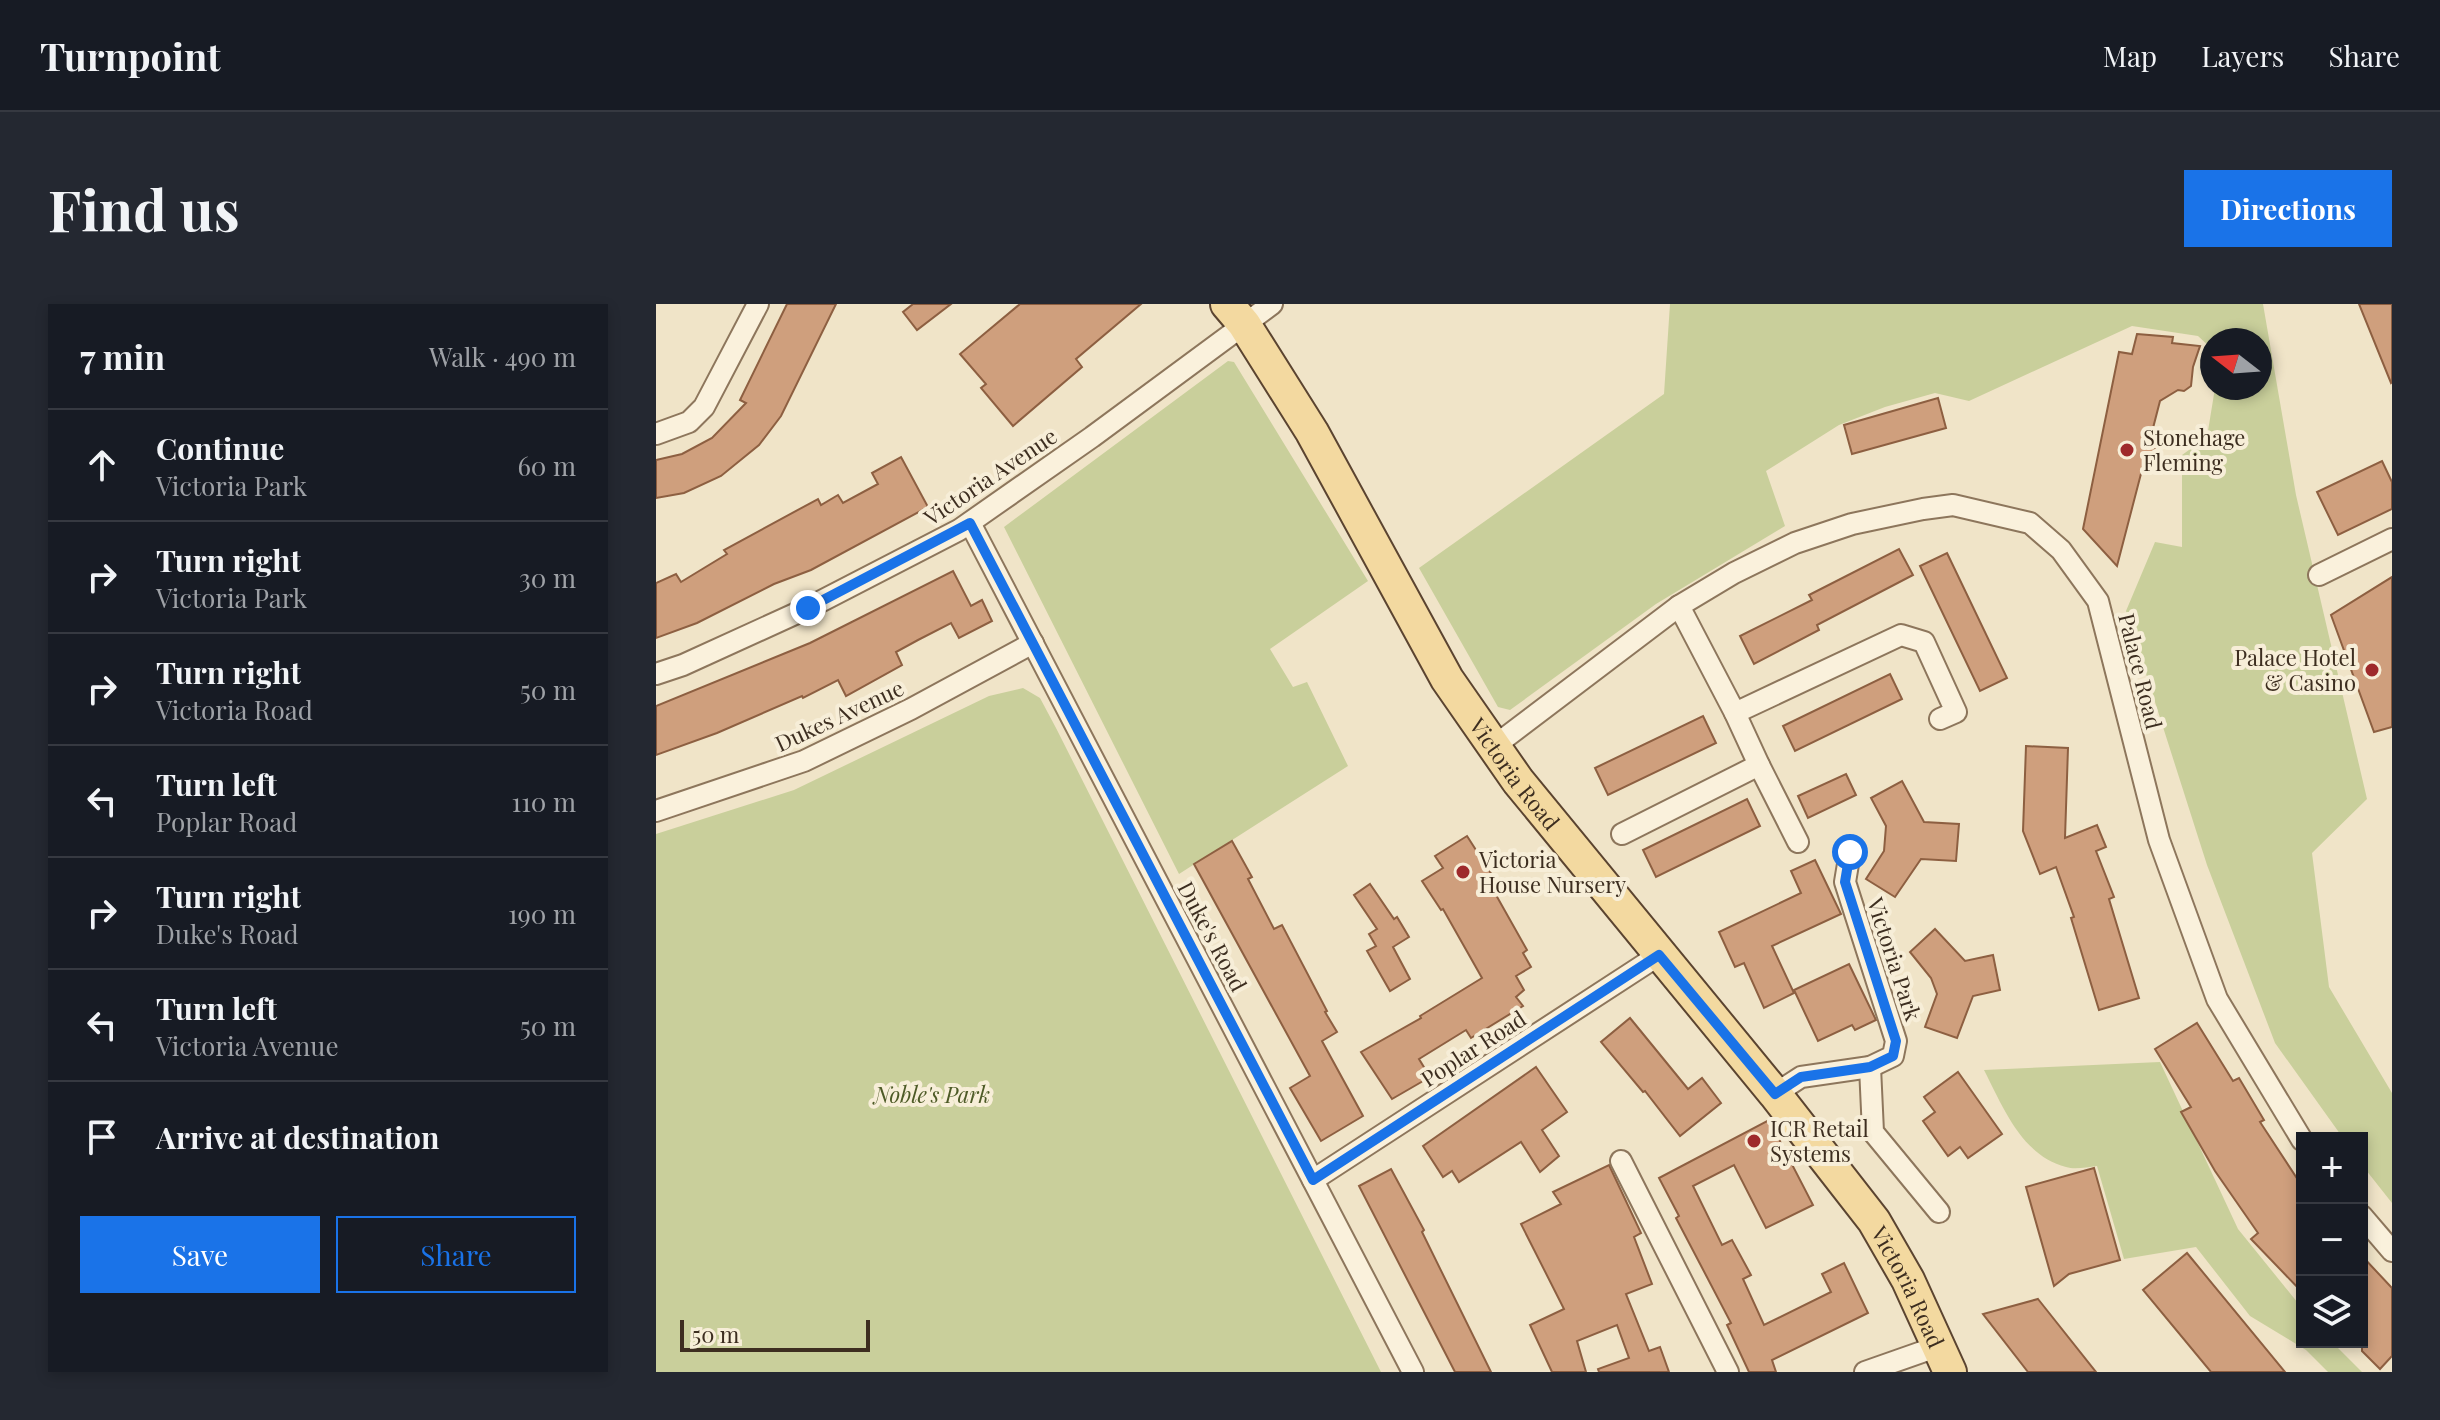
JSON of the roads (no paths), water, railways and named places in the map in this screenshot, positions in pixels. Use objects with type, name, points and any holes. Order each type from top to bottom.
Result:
[{"type":"main road","name":"Victoria Road","points":[[1235,314],[1312,432],[1447,679],[1493,747],[1775,1094],[1874,1221],[1908,1280],[1944,1359]]},
{"type":"street","points":[[656,434],[689,422],[704,407],[758,304]]},
{"type":"street","name":"Victoria Avenue","points":[[656,674],[683,665],[808,608],[970,523],[1092,437],[1235,314],[1272,304]]},
{"type":"street","name":"Palace Road","points":[[1493,747],[1679,606],[1734,573],[1795,543],[1852,524],[1953,505],[2030,523],[2061,550],[2098,601],[2159,840],[2217,999],[2297,1132]]},
{"type":"street","name":"Duke's Road","points":[[970,523],[1413,1372]]},
{"type":"street","points":[[2319,575],[2392,539]]},
{"type":"street","points":[[1679,606],[1798,842]]},
{"type":"street","points":[[1735,713],[1901,635],[1924,642],[1956,712],[1940,719]]},
{"type":"street","name":"Dukes Avenue","points":[[656,811],[804,761],[911,709],[1033,643]]},
{"type":"street","points":[[1622,834],[1759,765]]},
{"type":"street","name":"Victoria Park","points":[[1850,852],[1845,882],[1896,1041],[1893,1056],[1870,1067]]},
{"type":"street","name":"Poplar Road","points":[[1313,1180],[1659,955]]},
{"type":"street","points":[[1775,1094],[1801,1077],[1870,1067],[1873,1132],[1939,1212]]},
{"type":"street","points":[[1621,1161],[1728,1372]]},
{"type":"street","points":[[2368,1223],[2392,1251]]},
{"type":"street","points":[[1865,1372],[1944,1359]]},
{"type":"place","name":"Stonehage Fleming","points":[[2127,450]]},
{"type":"place","name":"Palace Hotel & Casino","points":[[2372,670]]},
{"type":"place","name":"Victoria House Nursery","points":[[1463,872]]},
{"type":"place","name":"ICR Retail Systems","points":[[1754,1141]]},
{"type":"park label","name":"Noble's Park","points":[[932,1094]]}]
